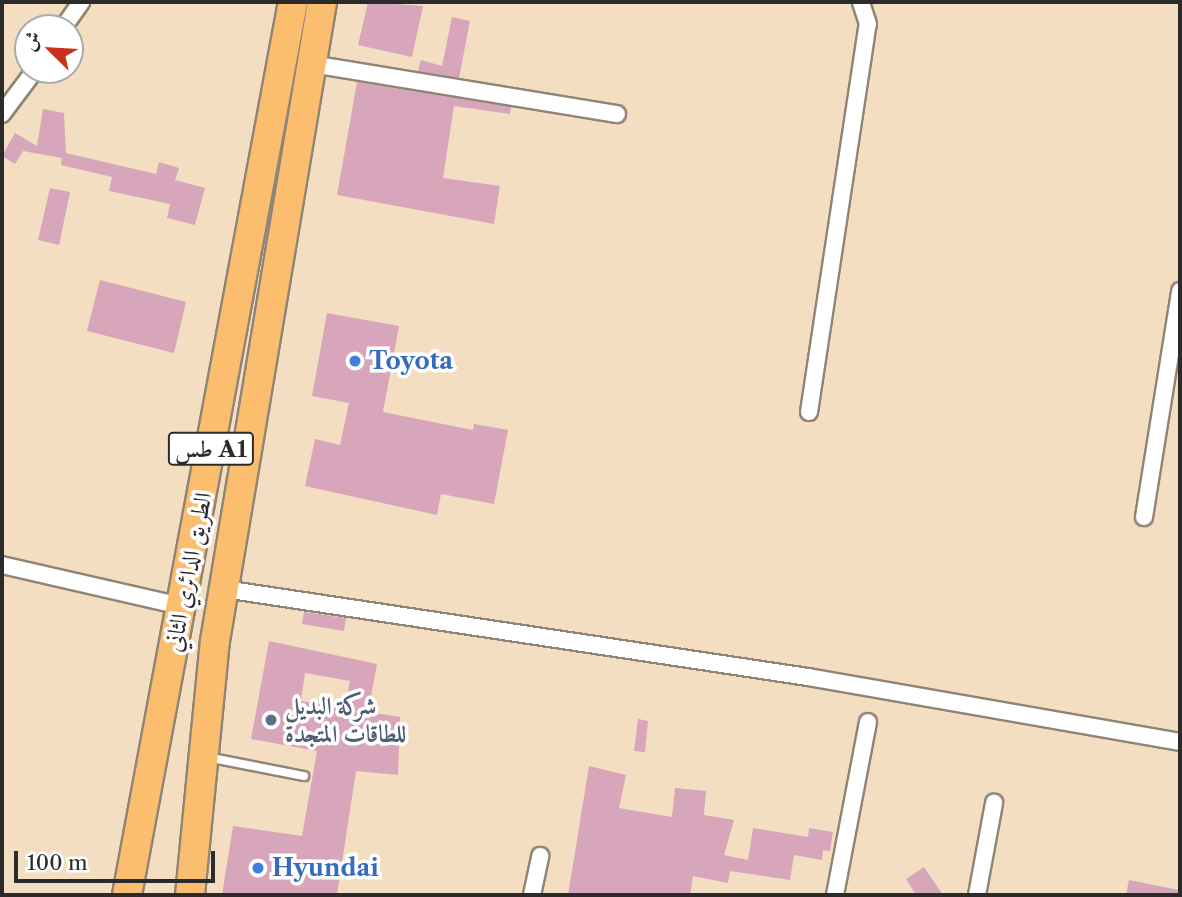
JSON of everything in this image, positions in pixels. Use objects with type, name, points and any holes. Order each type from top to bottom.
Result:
[{"type":"highway","name":"الطريق الدائري الثاني","points":[[127,895],[293,2]]},
{"type":"highway","name":"الطريق الدائري الثاني","points":[[190,895],[215,641],[322,2]]},
{"type":"highway","points":[[174,895],[215,641]]},
{"type":"highway","points":[[140,895],[152,769]]},
{"type":"street","points":[[809,412],[868,24],[862,2]]},
{"type":"street","points":[[311,64],[617,114]]},
{"type":"street","points":[[2,114],[24,84]]},
{"type":"street","points":[[1144,517],[1180,291]]},
{"type":"street","points":[[2,565],[181,606]]},
{"type":"street","points":[[224,589],[808,677],[1180,743]]},
{"type":"street","points":[[835,895],[868,722]]},
{"type":"street","points":[[977,895],[994,803]]},
{"type":"street","points":[[532,895],[540,856]]},
{"type":"lane","points":[[203,756],[304,776]]},
{"type":"building","points":[[368,2],[423,6],[412,57],[358,45]]},
{"type":"building","points":[[452,17],[470,21],[459,78],[418,71],[421,60],[442,66]]},
{"type":"building","points":[[357,82],[511,107],[510,114],[454,106],[443,178],[500,186],[494,224],[337,195]]},
{"type":"building","points":[[43,109],[64,113],[66,153],[156,174],[159,162],[179,168],[175,180],[205,188],[195,225],[167,218],[170,204],[109,191],[112,177],[61,165],[62,158],[23,151],[15,164],[2,156],[15,133],[37,146]]},
{"type":"building","points":[[50,188],[70,192],[59,245],[38,240]]},
{"type":"building","points":[[100,280],[186,302],[174,353],[87,331]]},
{"type":"building","points":[[327,313],[399,326],[383,412],[473,430],[474,424],[508,430],[494,504],[441,494],[437,515],[305,486],[315,439],[340,445],[349,403],[312,396]]},
{"type":"building","points":[[304,612],[346,618],[344,631],[302,624]]},
{"type":"building","points":[[269,641],[377,664],[368,712],[400,717],[398,775],[356,771],[337,895],[222,895],[233,826],[302,836],[317,751],[251,739]],"holes":[[[305,673],[350,681],[345,708],[301,701]]]},
{"type":"building","points":[[638,719],[648,721],[645,752],[634,751]]},
{"type":"building","points":[[589,766],[626,775],[619,808],[672,817],[675,788],[706,791],[704,815],[734,820],[724,855],[748,860],[753,828],[808,837],[809,828],[833,832],[830,851],[823,850],[822,860],[794,855],[790,880],[730,871],[728,883],[693,876],[690,895],[568,895]]},
{"type":"building","points":[[924,867],[943,895],[916,895],[906,879]]},
{"type":"building","points":[[1129,880],[1179,890],[1179,895],[1126,895]]},
{"type":"place","name":"Toyota","points":[[355,361]]},
{"type":"place","name":"شركة البديل للطاقات المتجدة","points":[[271,720]]},
{"type":"place","name":"Hyundai","points":[[258,868]]}]
